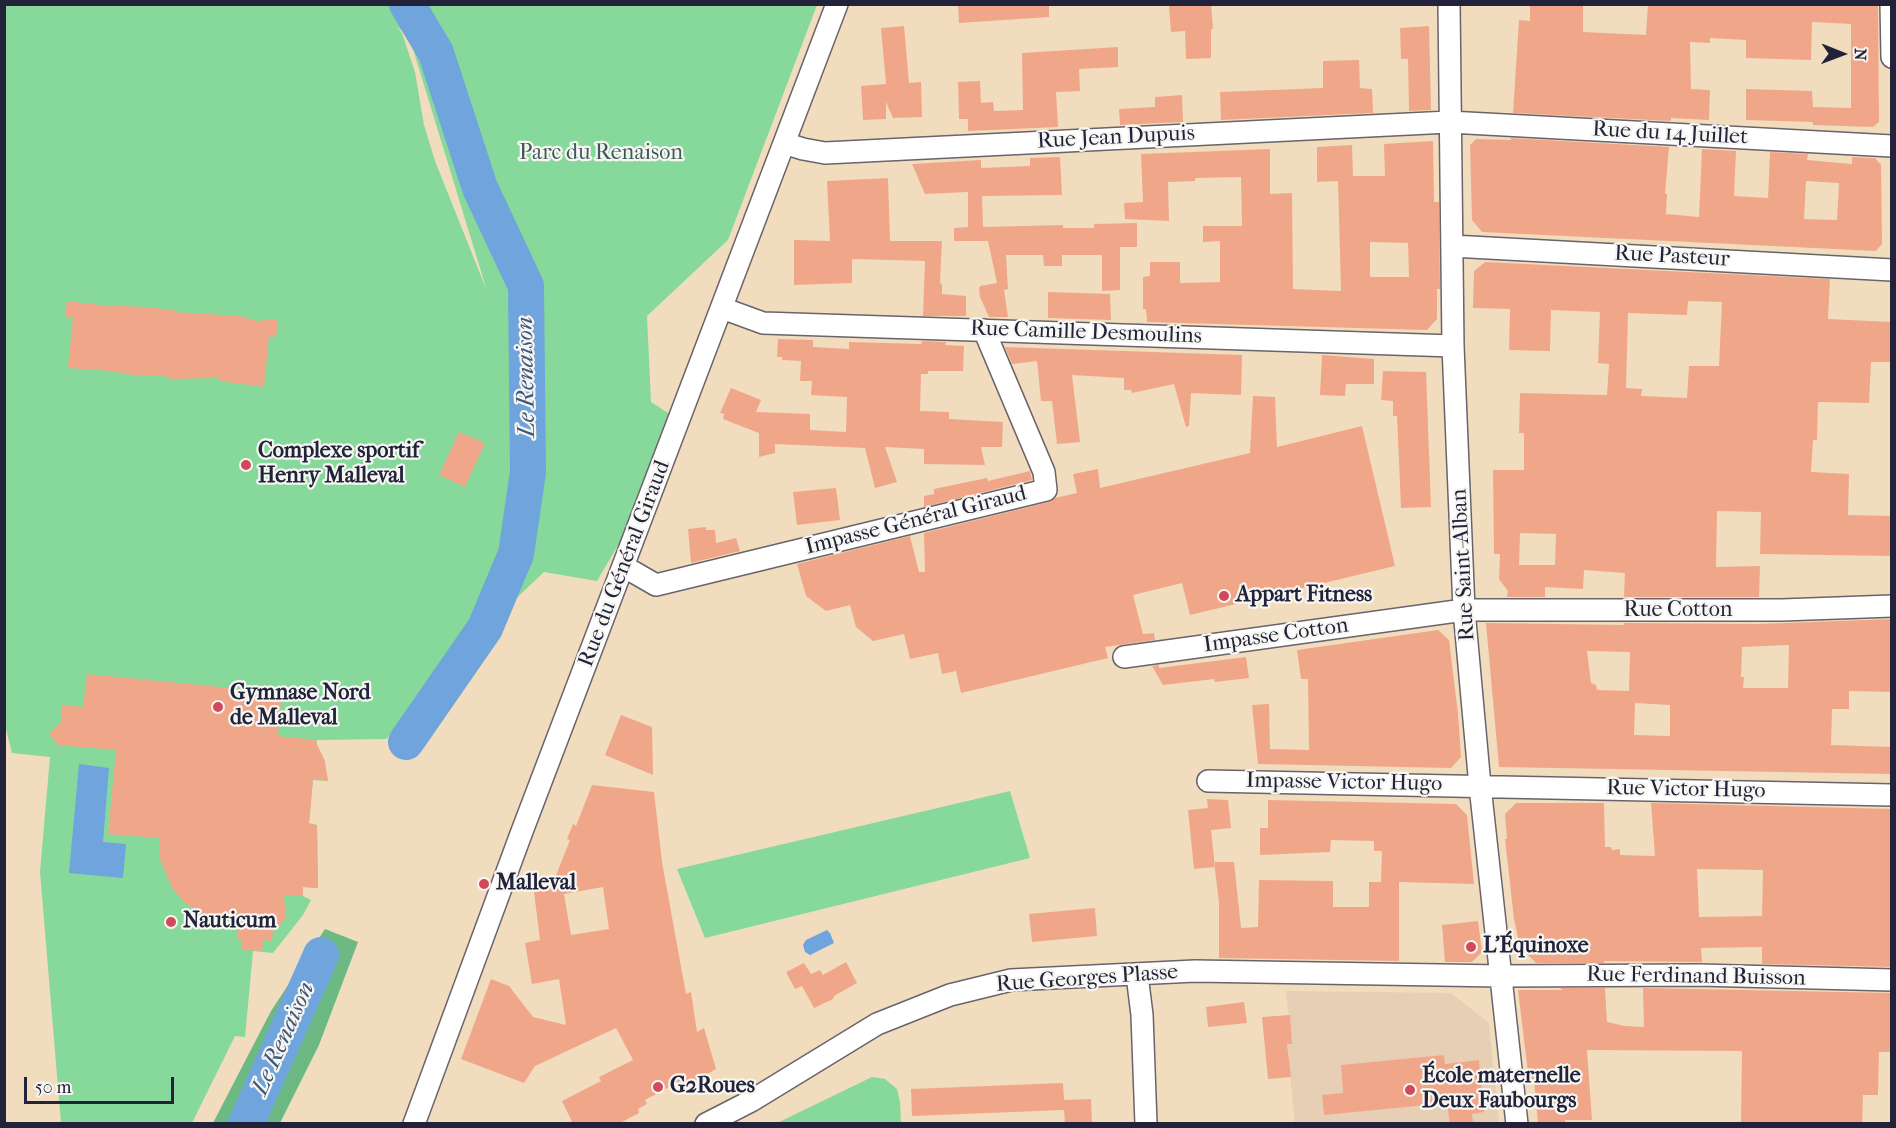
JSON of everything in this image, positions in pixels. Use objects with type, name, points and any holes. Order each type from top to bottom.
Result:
[{"type":"street","name":"Rue du Général Giraud","points":[[414,1124],[517,844],[837,4]]},
{"type":"street","name":"Rue Saint-Alban","points":[[1449,4],[1454,346],[1464,610],[1480,786],[1517,1124]]},
{"type":"street","points":[[1891,4],[1892,57]]},
{"type":"street","name":"Rue Jean Dupuis","points":[[784,143],[813,152],[825,153],[1449,122]]},
{"type":"street","name":"Rue du 14 Juillet","points":[[1449,122],[1892,146]]},
{"type":"street","name":"Rue Pasteur","points":[[1452,246],[1892,270]]},
{"type":"street","name":"Rue Camille Desmoulins","points":[[722,308],[763,323],[1454,346]]},
{"type":"street","name":"Impasse Général Giraud","points":[[623,566],[656,585],[1046,490],[1044,472],[984,330]]},
{"type":"street","name":"Rue Cotton","points":[[1464,610],[1782,610],[1892,606]]},
{"type":"street","name":"Impasse Cotton","points":[[1124,657],[1464,610]]},
{"type":"street","name":"Impasse Victor Hugo","points":[[1208,781],[1480,786]]},
{"type":"street","name":"Rue Victor Hugo","points":[[1480,786],[1892,795]]},
{"type":"street","name":"Rue Georges Plasse","points":[[706,1124],[751,1101],[877,1024],[950,996],[1011,980],[1195,971],[1501,976]]},
{"type":"street","points":[[1137,975],[1142,1015],[1146,1124]]},
{"type":"street","name":"Rue Ferdinand Buisson","points":[[1501,976],[1699,975],[1892,980]]},
{"type":"shaded area","points":[[1286,991],[1451,993],[1489,1023],[1499,1123],[1295,1123],[1287,1044],[1292,1043]]},
{"type":"green space","name":"Parc du Renaison","points":[[4,5],[817,5],[728,240],[647,316],[651,402],[679,420],[624,535],[597,581],[544,572],[485,628],[386,739],[317,740],[315,754],[322,754],[328,781],[313,780],[309,823],[317,825],[318,888],[303,887],[303,896],[311,900],[303,915],[273,953],[253,951],[245,1037],[235,1036],[192,1123],[61,1123],[40,872],[50,757],[12,753],[4,721]],"holes":[[[397,27],[409,36],[487,291],[435,161],[424,125],[415,72],[402,33]]]},
{"type":"green space","points":[[1010,791],[1030,858],[705,938],[677,869]]},
{"type":"green space","points":[[325,929],[358,942],[319,1045],[280,1123],[213,1123],[271,1011]]},
{"type":"green space","points":[[872,1077],[885,1079],[897,1089],[901,1123],[777,1123]]},
{"type":"water","points":[[79,764],[109,768],[103,842],[126,844],[123,878],[69,873]]},
{"type":"water","points":[[827,930],[834,943],[810,955],[805,952],[803,945],[806,940]]},
{"type":"building","points":[[958,4],[1049,4],[1049,17],[959,23]]},
{"type":"building","points":[[1211,4],[1213,29],[1211,29],[1211,58],[1186,59],[1185,31],[1171,32],[1169,6]]},
{"type":"building","points":[[1530,4],[1583,4],[1583,32],[1646,35],[1648,4],[1878,4],[1879,122],[1873,127],[1746,120],[1746,89],[1812,91],[1813,107],[1851,108],[1851,24],[1812,22],[1811,60],[1746,58],[1746,40],[1710,38],[1710,43],[1690,42],[1691,89],[1710,90],[1709,120],[1671,118],[1671,121],[1513,113],[1519,20],[1530,21]]},
{"type":"building","points":[[904,26],[909,83],[921,82],[922,117],[893,118],[886,102],[886,119],[863,120],[861,86],[886,84],[881,28]]},
{"type":"building","points":[[1429,26],[1431,110],[1409,111],[1408,59],[1401,59],[1400,28]]},
{"type":"building","points":[[1118,47],[1118,67],[1079,69],[1080,91],[1056,92],[1058,127],[968,131],[968,119],[959,119],[958,82],[980,81],[981,103],[993,102],[994,111],[1023,110],[1022,53]]},
{"type":"building","points":[[1359,60],[1360,88],[1372,89],[1373,113],[1221,120],[1220,92],[1323,88],[1323,61]]},
{"type":"building","points":[[1182,95],[1183,122],[1120,125],[1119,109],[1155,107],[1155,97]]},
{"type":"building","points":[[1511,138],[1669,147],[1665,194],[1667,194],[1666,214],[1699,217],[1702,149],[1736,151],[1734,196],[1768,198],[1770,152],[1808,154],[1807,160],[1852,164],[1852,157],[1875,158],[1881,165],[1882,244],[1876,251],[1482,232],[1472,220],[1470,145],[1476,139],[1511,140]],"holes":[[[1806,181],[1839,183],[1837,220],[1804,219]]]},
{"type":"building","points":[[1433,141],[1434,202],[1439,202],[1440,289],[1437,289],[1437,319],[1427,330],[1147,322],[1146,309],[1143,309],[1143,277],[1150,276],[1150,262],[1180,262],[1180,283],[1220,282],[1220,241],[1203,242],[1203,226],[1242,226],[1241,177],[1195,178],[1195,181],[1168,182],[1169,221],[1125,219],[1124,203],[1143,202],[1141,154],[1270,149],[1270,194],[1292,193],[1293,289],[1341,291],[1338,181],[1317,182],[1317,147],[1352,145],[1353,176],[1385,176],[1384,144]],"holes":[[[1370,242],[1408,243],[1409,277],[1370,277]]]},
{"type":"building","points":[[1060,157],[1062,195],[982,196],[983,227],[1063,225],[1063,228],[1094,228],[1094,224],[1137,223],[1137,247],[1120,247],[1120,290],[1102,291],[1102,255],[1062,255],[1062,266],[1044,266],[1043,255],[1006,255],[1008,289],[1004,290],[1008,317],[989,317],[980,297],[979,288],[997,283],[988,241],[954,241],[954,228],[968,227],[968,192],[925,194],[912,164],[981,160],[981,168],[1030,166],[1030,158]]},
{"type":"building","points":[[888,178],[890,241],[942,241],[940,283],[942,294],[966,296],[966,316],[923,316],[925,261],[852,259],[852,283],[794,285],[794,240],[830,241],[827,181]]},
{"type":"building","points":[[1485,262],[1830,279],[1828,319],[1892,322],[1892,362],[1871,362],[1869,403],[1818,402],[1817,440],[1813,440],[1811,472],[1849,474],[1848,515],[1892,516],[1892,556],[1760,554],[1761,512],[1717,511],[1716,567],[1760,566],[1759,597],[1624,597],[1625,573],[1584,570],[1583,589],[1545,587],[1545,597],[1507,597],[1508,591],[1499,579],[1500,554],[1494,554],[1493,470],[1524,470],[1524,433],[1519,433],[1520,393],[1607,395],[1609,364],[1598,363],[1600,312],[1551,310],[1550,351],[1509,350],[1510,309],[1473,308],[1474,271]],"holes":[[[1688,301],[1722,302],[1719,366],[1689,366],[1687,398],[1641,396],[1642,389],[1626,388],[1628,313],[1687,315]],[[1520,533],[1556,534],[1555,565],[1519,565]]]},
{"type":"building","points":[[1048,292],[1110,294],[1111,320],[1048,318]]},
{"type":"building","points":[[67,301],[145,307],[173,310],[173,312],[240,316],[261,322],[262,319],[278,320],[276,337],[269,336],[264,387],[220,381],[220,378],[172,379],[159,375],[133,375],[68,368],[73,318],[65,317]]},
{"type":"building","points":[[778,339],[813,340],[813,347],[849,349],[849,342],[921,344],[922,341],[946,342],[945,345],[964,346],[963,371],[928,371],[928,374],[921,374],[920,411],[949,412],[949,419],[1003,422],[1002,447],[981,447],[985,465],[924,464],[924,449],[885,447],[897,482],[875,488],[865,448],[775,444],[775,453],[759,457],[759,433],[723,419],[724,414],[720,413],[731,388],[761,400],[756,412],[810,414],[810,430],[846,432],[847,397],[811,395],[812,381],[800,381],[801,361],[782,360],[782,357],[777,357]]},
{"type":"building","points":[[1005,347],[1242,355],[1241,395],[1191,393],[1189,426],[1186,427],[1174,384],[1132,393],[1131,390],[1124,390],[1124,378],[1072,375],[1080,442],[1057,444],[1052,401],[1041,401],[1037,361],[1012,364]]},
{"type":"building","points":[[1322,355],[1374,359],[1374,384],[1346,384],[1345,396],[1320,395]]},
{"type":"building","points":[[1383,371],[1426,372],[1431,507],[1401,508],[1397,416],[1393,416],[1393,401],[1381,400]]},
{"type":"building","points":[[1253,396],[1275,397],[1277,447],[1362,426],[1395,566],[1190,615],[1182,583],[1133,595],[1143,634],[1154,633],[1155,640],[1105,647],[1108,658],[961,693],[956,671],[942,674],[938,653],[910,659],[904,634],[873,641],[856,627],[850,605],[826,611],[806,596],[797,564],[910,536],[919,572],[925,572],[924,533],[1077,493],[1073,474],[1098,469],[1100,488],[1250,453]]},
{"type":"building","points":[[459,432],[485,443],[465,487],[439,475]]},
{"type":"building","points":[[1030,471],[1032,480],[924,507],[924,496],[934,494],[934,489],[987,478],[988,481]]},
{"type":"building","points":[[836,488],[840,520],[797,525],[793,492]]},
{"type":"building","points":[[706,527],[706,530],[715,530],[716,543],[736,538],[740,551],[691,563],[688,529]]},
{"type":"building","points":[[1892,619],[1892,692],[1849,691],[1849,709],[1832,709],[1831,745],[1892,747],[1892,774],[1499,767],[1486,623],[1759,624]],"holes":[[[1789,645],[1788,688],[1743,688],[1742,647]],[[1587,651],[1630,652],[1629,691],[1597,690],[1596,685],[1591,683]],[[1635,703],[1670,705],[1670,736],[1634,735]]]},
{"type":"building","points":[[1438,630],[1449,640],[1458,714],[1461,757],[1451,768],[1258,764],[1252,705],[1269,704],[1270,749],[1309,750],[1308,679],[1301,679],[1297,650]]},
{"type":"building","points":[[1246,657],[1249,678],[1215,682],[1214,679],[1163,685],[1152,666],[1159,665],[1159,668]]},
{"type":"building","points":[[87,674],[282,693],[278,736],[315,740],[325,761],[328,781],[313,779],[309,824],[317,825],[318,888],[303,887],[303,896],[284,895],[286,917],[273,929],[272,941],[263,940],[262,951],[242,950],[242,940],[237,940],[239,920],[221,919],[204,914],[186,904],[172,888],[160,859],[159,838],[108,834],[116,750],[58,745],[49,734],[61,722],[62,705],[83,707]]},
{"type":"building","points":[[621,715],[652,727],[653,775],[605,755]]},
{"type":"building","points":[[592,785],[654,792],[662,862],[686,994],[691,992],[697,1032],[704,1028],[716,1069],[684,1087],[680,1081],[645,1100],[647,1104],[638,1109],[639,1113],[618,1124],[573,1124],[562,1101],[601,1081],[599,1077],[633,1060],[616,1028],[535,1066],[524,1083],[461,1059],[491,979],[509,986],[533,1017],[566,1025],[559,979],[532,984],[525,943],[540,940],[534,892],[551,888],[570,840],[567,839],[573,824],[576,826]],"holes":[[[603,887],[609,929],[571,935],[564,894]]]},
{"type":"building","points":[[1207,799],[1228,800],[1231,828],[1211,830],[1215,867],[1194,869],[1188,810],[1208,808]]},
{"type":"building","points":[[1268,800],[1456,804],[1467,815],[1474,884],[1399,882],[1399,961],[1219,958],[1219,902],[1214,862],[1234,862],[1241,928],[1258,927],[1259,880],[1333,881],[1333,907],[1369,907],[1369,882],[1381,882],[1382,851],[1374,851],[1374,841],[1331,840],[1330,852],[1260,855],[1260,828],[1268,828]]},
{"type":"building","points":[[1516,803],[1604,803],[1605,847],[1611,847],[1612,850],[1620,849],[1620,855],[1655,856],[1651,803],[1892,809],[1892,967],[1762,964],[1762,947],[1701,948],[1702,962],[1536,963],[1520,947],[1514,919],[1505,839],[1507,839],[1505,814]],"holes":[[[1697,869],[1763,870],[1762,916],[1699,917]]]},
{"type":"building","points":[[1095,908],[1097,936],[1032,942],[1029,914]]},
{"type":"building","points":[[1478,921],[1482,952],[1472,962],[1445,962],[1442,925]]},
{"type":"building","points":[[846,962],[857,983],[814,1008],[802,986],[795,989],[786,972],[804,963],[811,974],[820,970],[823,975]]},
{"type":"building","points":[[1560,988],[1605,988],[1607,1022],[1644,1027],[1643,988],[1892,993],[1892,1052],[1879,1052],[1878,1095],[1863,1095],[1862,1124],[1741,1124],[1742,1051],[1587,1050],[1592,1120],[1565,1120],[1565,1124],[1538,1124],[1534,1081],[1529,1081],[1518,990],[1562,990]]},
{"type":"building","points":[[1244,1002],[1247,1023],[1208,1027],[1206,1007]]},
{"type":"building","points":[[1290,1015],[1292,1044],[1287,1044],[1291,1077],[1268,1079],[1262,1017]]},
{"type":"building","points":[[1444,1055],[1445,1064],[1479,1060],[1484,1112],[1472,1114],[1473,1124],[1450,1124],[1447,1103],[1324,1115],[1322,1095],[1343,1093],[1341,1065]]},
{"type":"building","points":[[1063,1083],[1064,1100],[1091,1099],[1092,1124],[1065,1124],[1064,1110],[912,1116],[911,1089]]},
{"type":"waterway","name":"Le Renaison","points":[[406,742],[485,628],[516,554],[528,472],[526,286],[480,188],[436,53],[407,4]]},
{"type":"waterway","name":"Le Renaison","points":[[246,1124],[321,955]]},
{"type":"place","name":"Complexe sportif Henry Malleval","points":[[246,465]]},
{"type":"place","name":"Appart Fitness","points":[[1224,596]]},
{"type":"place","name":"Gymnase Nord de Malleval","points":[[218,707]]},
{"type":"place","name":"Malleval","points":[[484,884]]},
{"type":"place","name":"Nauticum","points":[[171,922]]},
{"type":"place","name":"L'Équinoxe","points":[[1471,947]]},
{"type":"place","name":"G2Roues","points":[[658,1087]]},
{"type":"place","name":"École maternelle Deux Faubourgs","points":[[1410,1090]]}]
